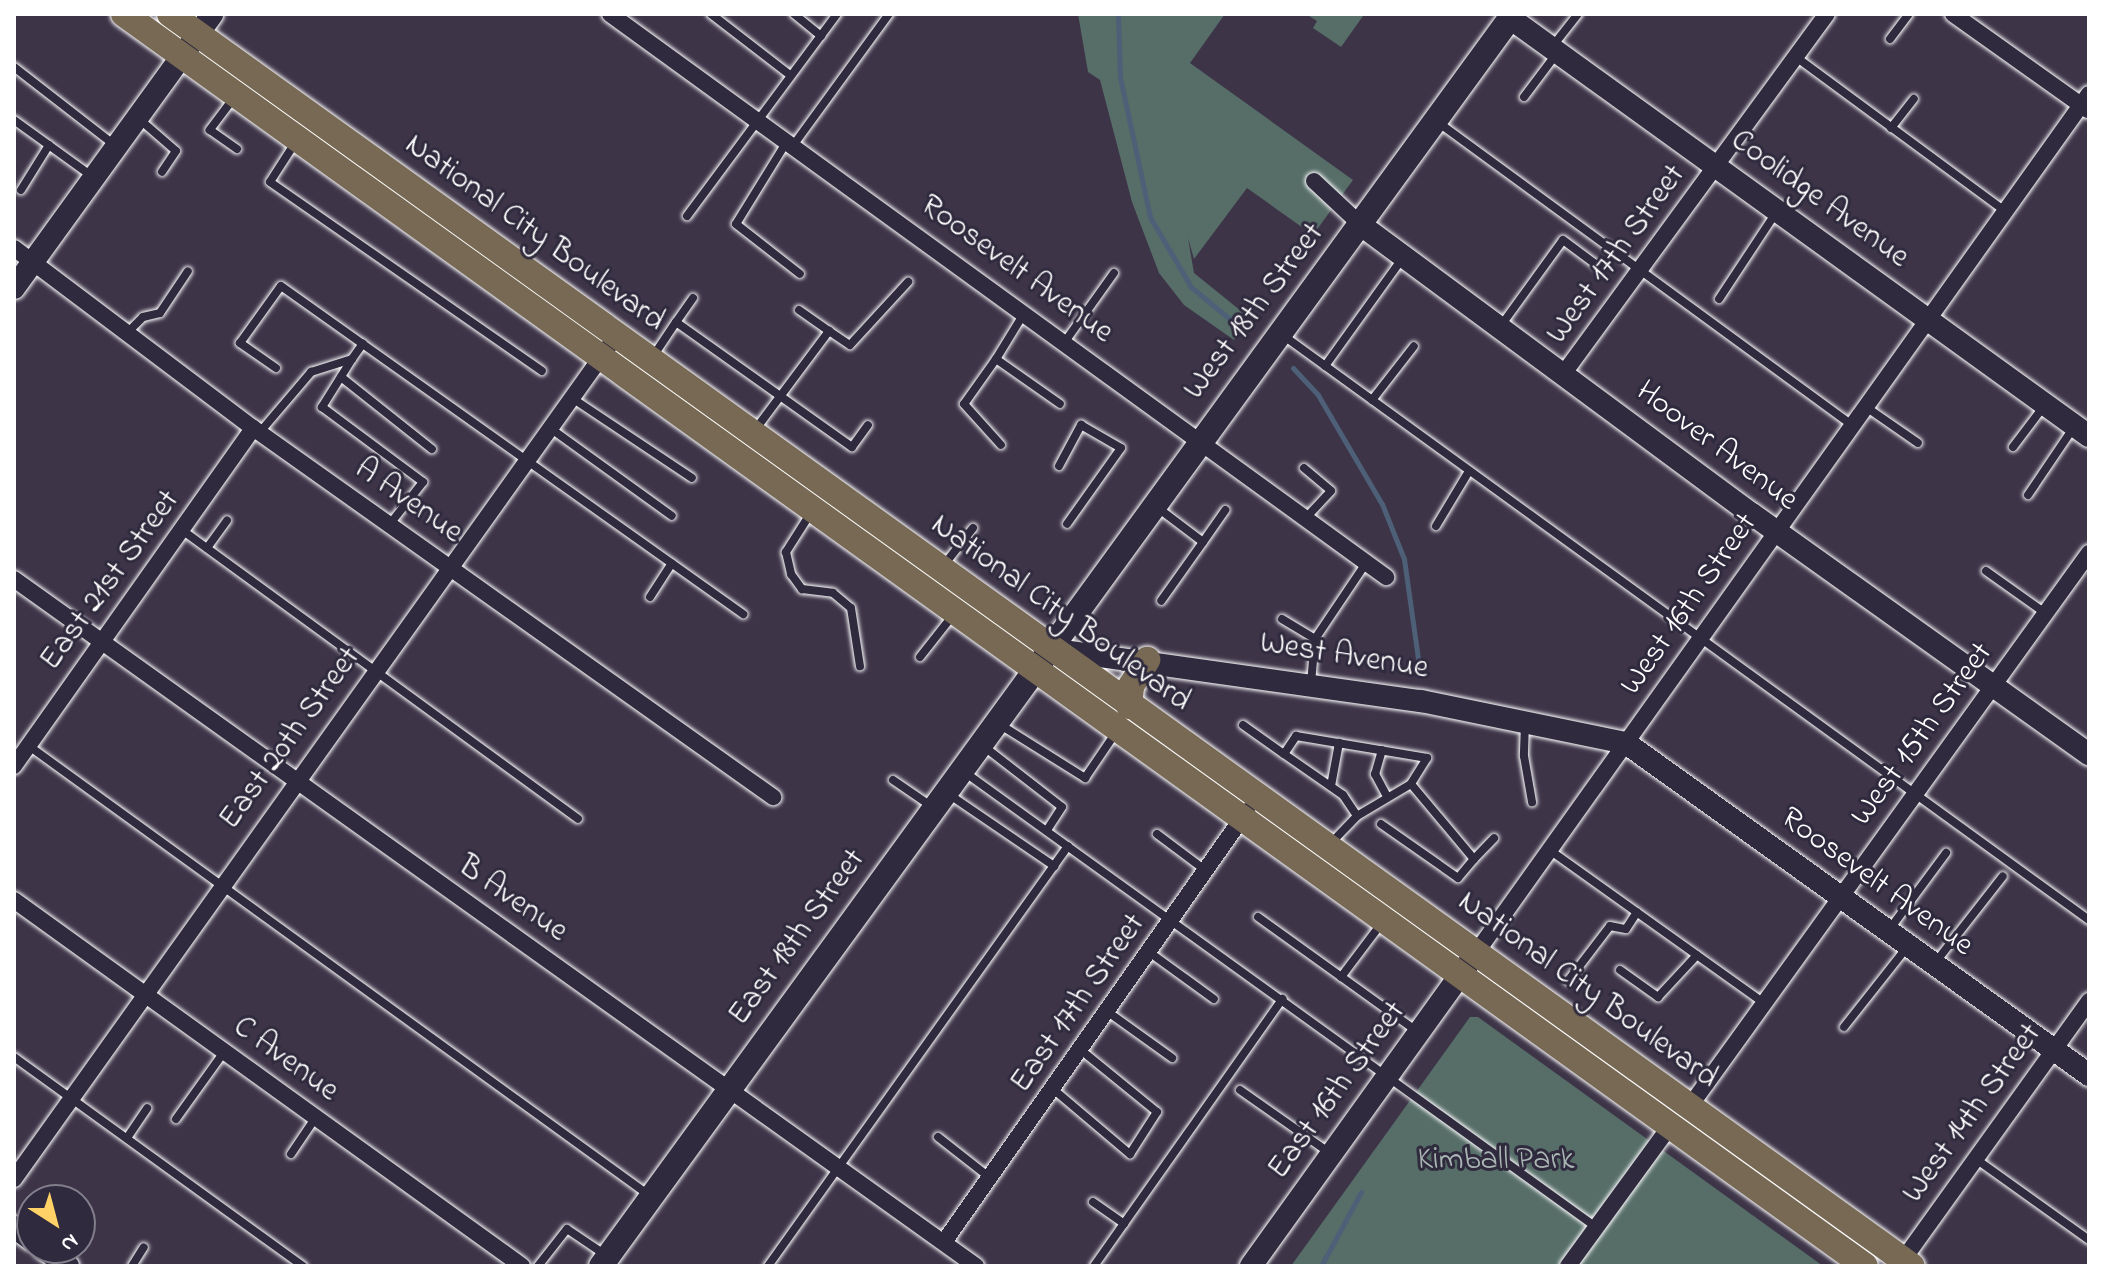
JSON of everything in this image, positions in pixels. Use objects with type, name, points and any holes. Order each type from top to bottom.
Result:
[{"type":"main road","name":"National City Boulevard","points":[[124,14],[1032,670],[1865,1266]]},
{"type":"main road","name":"National City Boulevard","points":[[170,14],[205,24],[651,360],[1908,1263]]},
{"type":"main road","name":"West 18th Street","points":[[1048,648],[1512,16]]},
{"type":"main road","name":"East 18th Street","points":[[604,1262],[1048,648]]},
{"type":"main road","points":[[1129,706],[1131,686],[1147,660]]},
{"type":"street","name":"Roosevelt Avenue","points":[[610,14],[1386,577]]},
{"type":"street","name":"West 17th Street","points":[[1564,373],[1643,271],[1827,14]]},
{"type":"street","points":[[1953,14],[2086,103]]},
{"type":"street","name":"Coolidge Avenue","points":[[1512,16],[1554,50],[2082,431]]},
{"type":"street","points":[[14,288],[205,24]]},
{"type":"street","name":"West 16th Street","points":[[1476,953],[1699,638],[2086,103]]},
{"type":"street","name":"Hoover Avenue","points":[[1314,181],[1403,259],[1564,373],[1776,532],[2089,754]]},
{"type":"street","name":"A Avenue","points":[[14,248],[257,430],[773,797]]},
{"type":"street","name":"East 20th Street","points":[[14,1179],[143,992],[617,335]]},
{"type":"street","name":"East 21st Street","points":[[14,766],[257,430]]},
{"type":"street","name":"West 15th Street","points":[[1690,1106],[2089,553]]},
{"type":"street","name":"B Avenue","points":[[14,579],[976,1266]]},
{"type":"street","name":"West Avenue","points":[[1048,648],[1311,684],[1626,743]]},
{"type":"street","name":"Roosevelt Avenue","points":[[1626,743],[2089,1075]]},
{"type":"street","name":"East 17th Street","points":[[944,1242],[1257,797]]},
{"type":"street","name":"C Avenue","points":[[14,900],[522,1266]]},
{"type":"street","name":"East 16th Street","points":[[1251,1266],[1476,953]]},
{"type":"street","name":"West 14th Street","points":[[1908,1263],[1976,1159],[2089,1001]]},
{"type":"street","points":[[1568,1266],[1670,1126]]},
{"type":"lane","points":[[711,14],[790,75]]},
{"type":"lane","points":[[794,14],[821,36]]},
{"type":"lane","points":[[687,216],[837,14]]},
{"type":"lane","points":[[800,274],[736,224],[789,145],[889,14]]},
{"type":"lane","points":[[1524,97],[1578,14]]},
{"type":"lane","points":[[1890,39],[1909,14]]},
{"type":"lane","points":[[1795,57],[2006,212]]},
{"type":"lane","points":[[14,67],[117,146]]},
{"type":"lane","points":[[236,95],[210,130],[237,149]]},
{"type":"lane","points":[[1891,128],[1914,99]]},
{"type":"lane","points":[[137,118],[176,151],[162,172]]},
{"type":"lane","points":[[14,120],[94,177]]},
{"type":"lane","points":[[1436,121],[1852,425]]},
{"type":"lane","points":[[298,139],[270,182],[542,371]]},
{"type":"lane","points":[[21,190],[49,145]]},
{"type":"lane","points":[[1719,299],[1778,210]]},
{"type":"lane","points":[[1499,328],[1563,240],[1598,266]]},
{"type":"lane","points":[[1325,366],[1403,259]]},
{"type":"lane","points":[[128,332],[143,317],[160,313],[188,271]]},
{"type":"lane","points":[[1064,343],[1114,273]]},
{"type":"lane","points":[[799,310],[850,345],[908,282]]},
{"type":"lane","points":[[276,368],[240,343],[281,286],[743,614]]},
{"type":"lane","points":[[651,360],[693,298]]},
{"type":"lane","points":[[1001,445],[964,404],[1023,315]]},
{"type":"lane","points":[[676,322],[852,447],[868,425]]},
{"type":"lane","points":[[753,434],[829,331]]},
{"type":"lane","points":[[1280,333],[2089,920]]},
{"type":"lane","points":[[363,343],[322,407],[423,482],[390,524]]},
{"type":"lane","points":[[1372,400],[1414,346]]},
{"type":"lane","points":[[257,430],[311,372],[352,359]]},
{"type":"lane","points":[[996,359],[1060,404]]},
{"type":"lane","points":[[341,377],[432,449]]},
{"type":"lane","points":[[571,397],[692,478]]},
{"type":"lane","points":[[2013,447],[2045,405]]},
{"type":"lane","points":[[1865,407],[1918,443]]},
{"type":"lane","points":[[1059,466],[1081,425],[1121,448],[1067,524]]},
{"type":"lane","points":[[549,428],[672,516]]},
{"type":"lane","points":[[2028,495],[2082,431]]},
{"type":"lane","points":[[1304,468],[1331,491],[1305,519]]},
{"type":"lane","points":[[1436,526],[1469,471]]},
{"type":"lane","points":[[1155,505],[1203,542]]},
{"type":"lane","points":[[812,510],[786,552],[791,574],[802,589],[833,593],[851,608],[860,666]]},
{"type":"lane","points":[[1161,601],[1225,510]]},
{"type":"lane","points":[[207,548],[227,520]]},
{"type":"lane","points":[[940,570],[973,528]]},
{"type":"lane","points":[[182,530],[578,819]]},
{"type":"lane","points":[[650,597],[672,563]]},
{"type":"lane","points":[[1311,684],[1315,639],[1366,563]]},
{"type":"lane","points":[[1986,571],[2045,613]]},
{"type":"lane","points":[[920,657],[954,613]]},
{"type":"lane","points":[[1282,619],[1315,639]]},
{"type":"lane","points":[[993,721],[1085,778],[1118,731]]},
{"type":"lane","points":[[1525,723],[1524,756],[1532,802]]},
{"type":"lane","points":[[1243,725],[1331,786],[1357,816]]},
{"type":"lane","points":[[1284,754],[1296,736],[1427,758],[1411,784],[1357,816],[1328,847]]},
{"type":"lane","points":[[979,742],[1062,807],[1047,830]]},
{"type":"lane","points":[[1331,786],[1339,743]]},
{"type":"lane","points":[[28,745],[651,1197]]},
{"type":"lane","points":[[1382,750],[1375,774],[1387,797]]},
{"type":"lane","points":[[959,768],[1596,1227]]},
{"type":"lane","points":[[893,780],[938,799],[1054,866]]},
{"type":"lane","points":[[1411,784],[1474,859]]},
{"type":"lane","points":[[1381,824],[1458,878],[1494,838]]},
{"type":"lane","points":[[1157,834],[1206,871]]},
{"type":"lane","points":[[768,1266],[1068,846]]},
{"type":"lane","points":[[1551,851],[1764,1003]]},
{"type":"lane","points":[[1888,931],[1946,853]]},
{"type":"lane","points":[[1934,964],[2003,876]]},
{"type":"lane","points":[[1568,981],[1610,926],[1626,929],[1637,912]]},
{"type":"lane","points":[[1258,917],[1418,1033]]},
{"type":"lane","points":[[1341,977],[1384,920]]},
{"type":"lane","points":[[1844,1027],[1908,945]]},
{"type":"lane","points":[[1149,952],[1214,999]]},
{"type":"lane","points":[[1620,970],[1658,997],[1697,955]]},
{"type":"lane","points":[[1094,1266],[1282,999]]},
{"type":"lane","points":[[1108,1012],[1172,1058]]},
{"type":"lane","points":[[1053,1089],[1130,1154],[1157,1112],[1081,1050]]},
{"type":"lane","points":[[176,1119],[225,1051]]},
{"type":"lane","points":[[14,1057],[303,1266]]},
{"type":"lane","points":[[1240,1090],[1331,1155]]},
{"type":"lane","points":[[127,1138],[147,1108]]},
{"type":"lane","points":[[291,1154],[316,1117]]},
{"type":"lane","points":[[938,1137],[990,1177]]},
{"type":"lane","points":[[1976,1159],[2089,1240]]},
{"type":"lane","points":[[1093,1202],[1124,1224]]},
{"type":"lane","points":[[538,1266],[567,1229],[604,1262]]},
{"type":"lane","points":[[132,1266],[144,1247]]},
{"type":"green space","points":[[1078,14],[1225,14],[1190,63],[1353,180],[1313,235],[1247,188],[1194,259],[1188,238],[1194,273],[1251,319],[1234,340],[1184,305],[1159,273],[1132,202],[1100,80],[1088,72]]},
{"type":"green space","points":[[1306,14],[1363,16],[1341,47],[1313,28],[1317,21]]},
{"type":"green space","name":"Kimball Park","points":[[1470,1017],[1478,1017],[1823,1266],[1291,1266]]},
{"type":"waterway","points":[[1118,14],[1120,77],[1150,217],[1191,287],[1242,329]]},
{"type":"waterway","points":[[1293,368],[1318,395],[1382,504],[1404,559],[1419,666]]},
{"type":"waterway","points":[[1321,1266],[1361,1192]]}]
